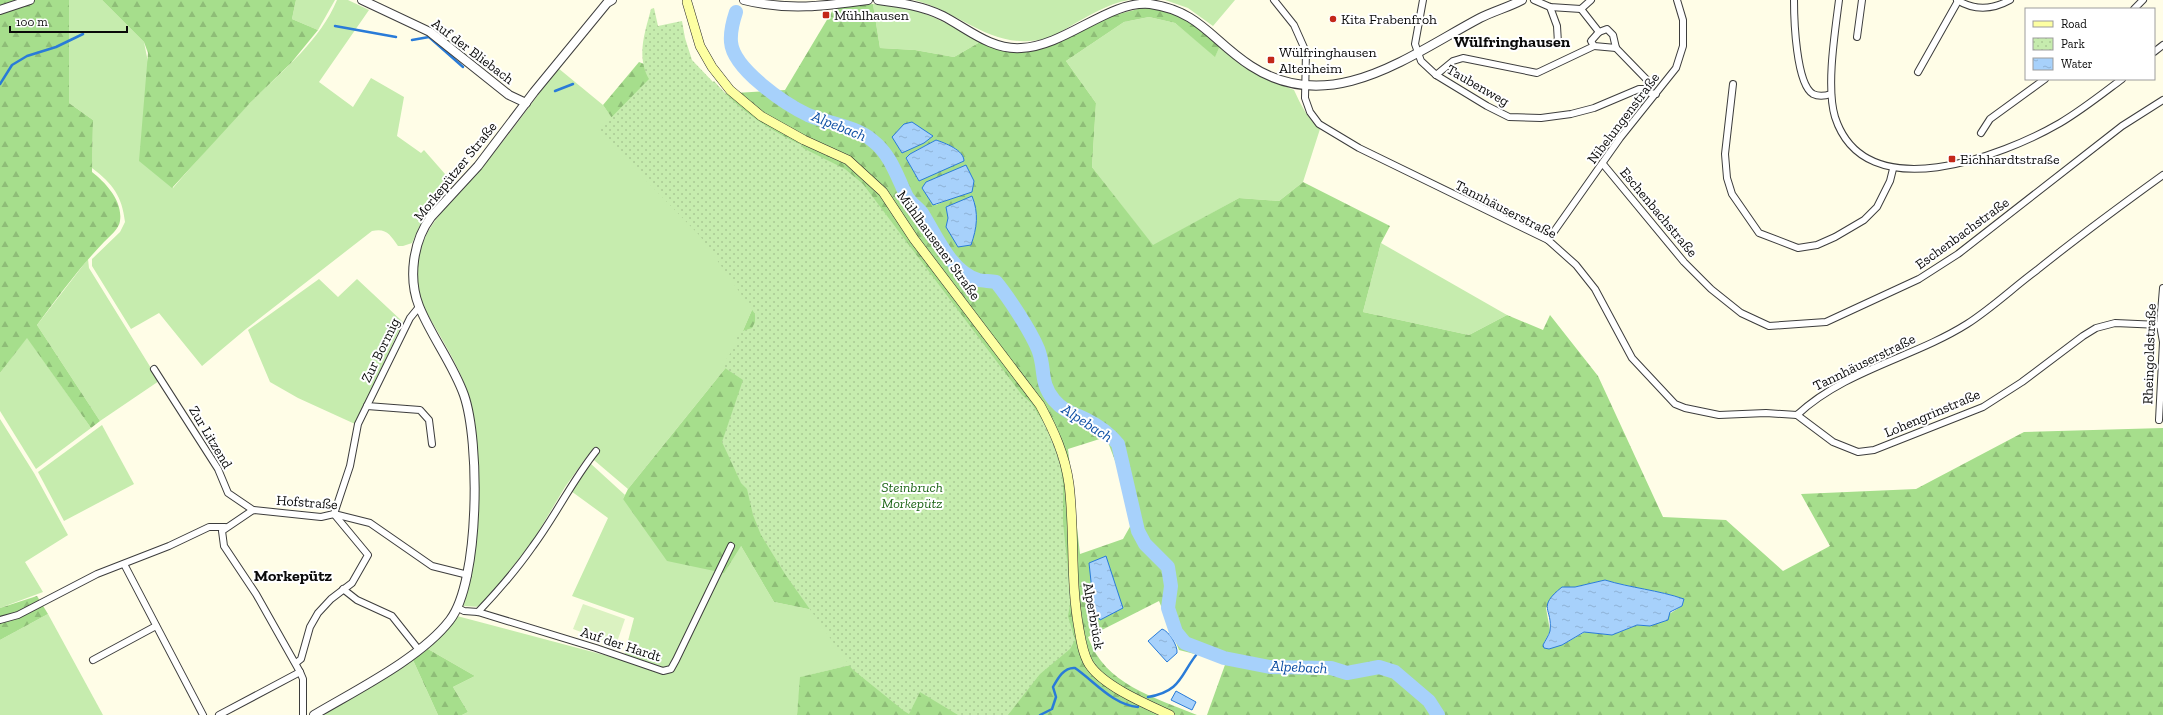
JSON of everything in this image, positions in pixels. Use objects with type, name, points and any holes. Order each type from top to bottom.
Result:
[{"type":"main road","points":[[678,0],[690,1]]},
{"type":"main road","name":"Mühlhausener Straße","points":[[690,1],[700,46],[712,67],[730,90],[761,116],[804,140],[848,160],[883,192],[914,239],[1036,399],[1056,433],[1065,462],[1069,485],[1073,571]]},
{"type":"main road","name":"Alperbrück","points":[[1073,571],[1079,631],[1082,646],[1089,664],[1108,683],[1170,715]]},
{"type":"street","points":[[0,10],[30,0]]},
{"type":"street","name":"Auf der Bliebach","points":[[362,0],[430,32],[509,95],[526,104]]},
{"type":"street","name":"Morkepützer Straße","points":[[314,715],[419,650],[442,629],[458,608],[468,575],[471,552],[474,508],[472,432],[464,395],[449,362],[419,307],[415,293],[413,269],[417,243],[425,226],[445,200],[478,166],[575,41],[607,3],[612,0]]},
{"type":"street","points":[[744,0],[818,7],[868,0]]},
{"type":"street","points":[[878,0],[923,8],[942,16],[995,45],[1020,49],[1048,44],[1106,14],[1128,6],[1147,4],[1169,7],[1186,14],[1204,27],[1238,58],[1257,70],[1284,81],[1307,86],[1360,80],[1381,72],[1419,54],[1482,18],[1522,0]]},
{"type":"street","name":"Tannhäuserstraße","points":[[1274,0],[1294,26],[1306,52],[1307,86],[1305,98],[1310,112],[1319,124],[1359,148],[1548,240],[1576,265],[1595,289],[1632,358],[1674,404],[1685,408],[1719,415],[1766,413],[1797,414],[1812,400],[1831,389],[1938,340],[1969,323],[2103,218],[2163,175]]},
{"type":"street","points":[[1419,54],[1415,44],[1423,0]]},
{"type":"street","points":[[1534,0],[1550,7],[1581,9],[1591,0]]},
{"type":"street","name":"Nibelungenstraße","points":[[1548,240],[1620,138],[1676,68],[1683,46],[1683,20],[1677,0]]},
{"type":"street","points":[[1794,0],[1797,51],[1805,86],[1812,93],[1821,96],[1831,94]]},
{"type":"street","points":[[1839,0],[1831,94],[1836,118],[1848,142],[1858,152],[1893,169],[1944,166],[1992,154],[2036,136],[2061,123],[2121,80]]},
{"type":"street","points":[[1856,37],[1862,0]]},
{"type":"street","points":[[1918,72],[1957,0],[1969,7],[1984,9],[1999,6],[2010,0]]},
{"type":"street","points":[[2135,8],[2143,0]]},
{"type":"street","points":[[1550,7],[1557,26],[1558,42]]},
{"type":"street","points":[[1581,9],[1599,32]]},
{"type":"street","points":[[1594,46],[1591,41],[1599,32],[1607,29],[1613,35],[1616,48],[1649,86],[1657,86],[1657,92]]},
{"type":"street","points":[[2155,51],[2163,45]]},
{"type":"street","points":[[1436,75],[1453,61],[1463,58],[1537,73],[1594,46],[1616,48]]},
{"type":"street","name":"Taubenweg","points":[[1419,54],[1421,61],[1436,75],[1487,106],[1509,117],[1541,118],[1571,114],[1594,108],[1649,86]]},
{"type":"street","points":[[1982,133],[1990,119],[2045,80]]},
{"type":"street","points":[[1733,84],[1726,147],[1727,178],[1732,194],[1759,234],[1798,248],[1817,244],[1835,237],[1864,220],[1878,206],[1890,180],[1893,169]]},
{"type":"street","name":"Eschenbachstraße","points":[[1603,164],[1684,262],[1711,289],[1741,313],[1769,326],[1826,322],[1919,279],[1952,258],[2122,126],[2163,100]]},
{"type":"street","name":"Rheingoldstraße","points":[[2159,420],[2163,342],[2160,325],[2163,288]]},
{"type":"street","name":"Zur Bormig","points":[[334,514],[350,466],[358,424],[410,318],[419,307]]},
{"type":"street","name":"Lohengrinstraße","points":[[1797,414],[1834,442],[1858,452],[1874,450],[1982,407],[2022,382],[2083,336],[2096,328],[2115,323],[2160,325]]},
{"type":"street","name":"Zur Litzend","points":[[154,369],[218,469],[228,493],[253,510]]},
{"type":"street","points":[[367,406],[420,410],[429,420],[432,444]]},
{"type":"street","points":[[478,612],[502,586],[534,545],[569,488],[596,451]]},
{"type":"street","points":[[0,620],[18,615],[97,574],[124,564],[209,527],[225,527],[253,510]]},
{"type":"street","name":"Hofstraße","points":[[253,510],[321,517],[334,514],[370,524],[432,566],[468,575]]},
{"type":"street","points":[[296,663],[301,659],[310,627],[318,613],[343,589],[352,583],[368,555],[334,514]]},
{"type":"street","points":[[225,527],[221,536],[224,546],[256,594],[296,663],[303,679],[304,715]]},
{"type":"street","name":"Auf der Hardt","points":[[458,608],[464,611],[478,612],[596,648],[663,671],[671,669],[676,660],[731,546]]},
{"type":"street","points":[[124,564],[203,715]]},
{"type":"street","points":[[343,589],[358,600],[392,616],[419,650]]},
{"type":"street","points":[[93,660],[156,626]]},
{"type":"street","points":[[219,715],[300,672]]},
{"type":"green space","points":[[0,0],[69,0],[69,103],[93,120],[92,172],[108,187],[119,206],[120,221],[116,230],[77,272],[37,325],[100,421],[91,428],[27,338],[0,373]]},
{"type":"green space","points":[[69,0],[102,0],[144,42],[173,188],[231,123],[299,55],[321,29],[337,0],[348,0],[369,10],[319,82],[353,107],[371,78],[404,97],[397,136],[421,153],[424,150],[445,174],[448,180],[428,205],[429,212],[421,224],[412,243],[398,246],[388,233],[377,230],[372,231],[246,329],[202,366],[159,313],[131,329],[92,266],[92,259],[120,232],[125,222],[122,205],[115,191],[106,180],[92,168],[93,120],[69,103]]},
{"type":"green space","points":[[102,0],[296,0],[292,19],[318,30],[291,63],[250,103],[172,188],[139,161],[148,53],[144,42]]},
{"type":"green space","points":[[296,0],[335,0],[318,30],[292,19]]},
{"type":"green space","points":[[914,0],[1129,0],[1113,4],[1098,11],[1050,37],[1028,41],[1011,40],[994,36],[948,13]]},
{"type":"green space","points":[[1165,0],[1235,0],[1213,26],[1188,8]]},
{"type":"green space","points":[[873,4],[902,7],[916,11],[942,21],[980,42],[954,57],[915,50],[880,48]]},
{"type":"green space","points":[[873,4],[880,48],[915,50],[954,57],[980,42],[996,49],[1021,51],[1107,17],[1146,7],[1158,8],[1184,17],[1220,46],[1215,57],[1175,23],[1149,17],[1124,22],[1066,61],[1096,103],[1092,167],[1153,245],[1239,198],[1279,201],[1303,182],[1390,226],[1381,243],[1363,312],[1469,335],[1507,315],[1543,330],[1550,315],[1598,376],[1663,517],[1726,520],[1783,571],[1830,546],[1801,494],[1916,489],[2024,432],[2163,428],[2163,715],[1207,715],[1226,662],[1179,650],[1159,601],[1088,637],[1096,653],[1106,667],[1119,678],[1148,695],[1197,715],[797,715],[800,677],[850,665],[813,610],[774,602],[741,546],[724,573],[667,561],[623,499],[628,489],[728,365],[755,303],[651,175],[603,105],[639,62],[719,94],[785,90],[834,8]],"holes":[[[936,140],[919,181],[906,158],[910,154]],[[922,188],[953,197],[936,205]],[[1106,437],[1136,516],[1123,539],[1080,554],[1068,449]],[[1605,580],[1684,599],[1682,606],[1650,626],[1637,625],[1612,635],[1585,632],[1562,645],[1543,645],[1550,631],[1546,608],[1562,587],[1575,587]]]},
{"type":"green space","name":"Steinbruch Morkepütz","points":[[654,8],[658,26],[682,21],[685,38],[692,60],[743,110],[777,133],[845,169],[863,184],[1022,395],[1031,403],[1046,426],[1059,454],[1063,484],[1063,522],[1071,599],[1068,616],[1075,640],[1070,649],[1040,674],[1008,715],[958,715],[920,692],[909,714],[904,711],[852,669],[785,574],[761,535],[753,515],[747,489],[741,483],[722,442],[743,380],[722,366],[737,343],[736,333],[752,328],[755,322],[755,314],[700,236],[598,131],[649,79],[645,71],[642,53],[646,27],[651,9]]},
{"type":"green space","points":[[1149,17],[1175,23],[1215,56],[1220,46],[1246,67],[1294,90],[1308,116],[1320,129],[1303,182],[1279,201],[1239,198],[1153,246],[1092,167],[1096,103],[1066,61],[1124,22]]},
{"type":"green space","points":[[558,68],[603,105],[651,174],[755,303],[728,365],[628,489],[588,455],[565,487],[534,539],[482,607],[463,606],[475,553],[478,502],[474,420],[464,382],[453,359],[422,304],[418,280],[418,260],[423,242],[432,226],[443,211],[494,153]]},
{"type":"green space","points":[[1381,243],[1507,315],[1469,335],[1363,312]]},
{"type":"green space","points":[[88,259],[89,268],[159,381],[100,421],[37,325]]},
{"type":"green space","points":[[319,279],[338,297],[357,279],[403,322],[355,424],[298,398],[270,382],[248,330]]},
{"type":"green space","points":[[27,337],[91,428],[36,469],[0,411],[0,373]]},
{"type":"green space","points":[[0,419],[34,473],[68,535],[25,562],[43,592],[0,608]]},
{"type":"green space","points":[[102,425],[134,484],[64,521],[38,472]]},
{"type":"green space","points":[[590,463],[625,495],[623,499],[741,546],[774,602],[813,610],[850,665],[801,677],[797,715],[462,715],[468,712],[453,687],[475,676],[428,649],[445,632],[457,616],[623,660],[634,618],[572,596],[608,518],[571,491]]},
{"type":"green space","points":[[37,596],[48,614],[0,640],[0,608]]},
{"type":"green space","points":[[583,604],[625,619],[616,645],[573,629]]},
{"type":"green space","points":[[48,614],[103,715],[0,715],[0,640]]},
{"type":"green space","points":[[428,649],[475,676],[453,687],[468,712],[462,715],[438,715],[413,660]]},
{"type":"green space","points":[[413,660],[438,715],[321,715]]},
{"type":"water","points":[[912,122],[933,136],[924,143],[902,153],[892,137],[904,124]]},
{"type":"water","points":[[936,140],[958,150],[964,161],[919,181],[906,158],[910,154]]},
{"type":"water","points":[[966,165],[974,181],[972,192],[933,205],[922,188],[926,182]]},
{"type":"water","points":[[972,196],[976,208],[976,227],[973,239],[971,245],[958,247],[946,227],[948,218],[946,207]]},
{"type":"water","points":[[1106,556],[1123,608],[1100,620],[1094,609],[1089,563]]},
{"type":"water","points":[[1605,580],[1684,599],[1682,606],[1670,612],[1668,620],[1650,626],[1637,625],[1612,635],[1584,632],[1562,645],[1549,649],[1544,648],[1543,645],[1550,631],[1547,608],[1554,594],[1562,587],[1575,587]]},
{"type":"water","points":[[1162,629],[1165,630],[1175,643],[1177,650],[1177,653],[1167,662],[1148,641]]},
{"type":"water","points":[[1176,691],[1196,702],[1192,710],[1171,700]]},
{"type":"waterway","name":"Alpebach","points":[[736,12],[731,30],[731,42],[734,52],[750,74],[774,94],[798,110],[816,118],[859,132],[879,146],[889,159],[907,198],[922,213],[938,241],[952,261],[959,269],[978,280],[996,282],[1007,297],[1025,324],[1038,349],[1042,363],[1044,381],[1054,400],[1065,410],[1100,428],[1118,444],[1138,531],[1145,544],[1168,567],[1171,586],[1168,608],[1176,632],[1185,643],[1224,658],[1270,667],[1331,668],[1347,673],[1379,667],[1395,672],[1429,701],[1438,715]]},
{"type":"waterway","points":[[335,26],[396,37]]},
{"type":"waterway","points":[[0,84],[12,65],[27,56],[56,47],[83,34]]},
{"type":"waterway","points":[[412,40],[429,37],[463,67]]},
{"type":"waterway","points":[[555,91],[573,84]]},
{"type":"waterway","points":[[1148,697],[1160,694],[1169,690],[1175,685],[1201,649]]},
{"type":"waterway","points":[[1040,715],[1052,709],[1056,697],[1053,687],[1062,674],[1071,668],[1075,668],[1104,692],[1120,702],[1138,707]]},
{"type":"place","name":"Mühlhausen","points":[[826,15]]},
{"type":"place","name":"Kita Frabenfroh","points":[[1333,19]]},
{"type":"place","name":"Wülfringhausen Altenheim","points":[[1271,60]]},
{"type":"place","name":"Eichhardtstraße","points":[[1952,159]]},
{"type":"district","name":"Wülfringhausen","points":[[1512,41]]},
{"type":"district","name":"Morkepütz","points":[[293,575]]}]
